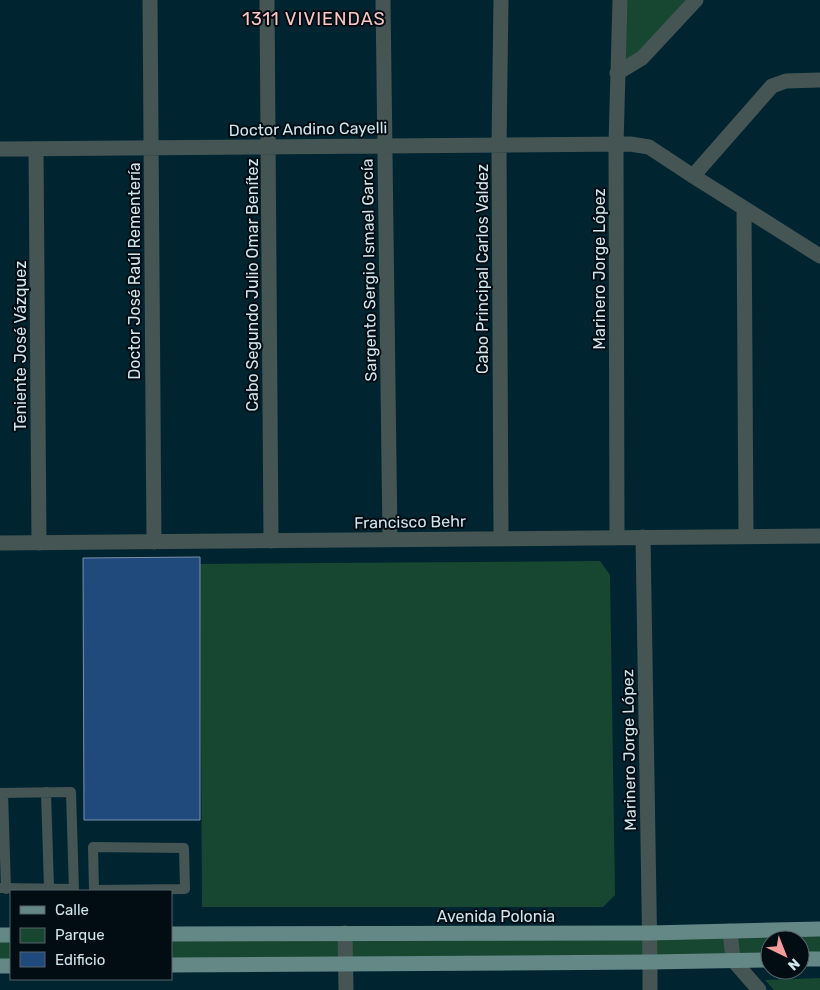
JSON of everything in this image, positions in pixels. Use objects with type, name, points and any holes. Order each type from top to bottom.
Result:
[{"type":"main road","name":"Avenida Polonia","points":[[172,934],[650,933],[820,929]]},
{"type":"main road","points":[[172,965],[760,960]]},
{"type":"street","name":"Doctor José Raúl Rementería","points":[[150,0],[154,542]]},
{"type":"street","name":"Cabo Segundo Julio Omar Benítez","points":[[267,0],[271,541]]},
{"type":"street","name":"Sargento Sergio Ismael García","points":[[383,0],[390,540]]},
{"type":"street","name":"Cabo Principal Carlos Valdez","points":[[501,0],[499,145],[501,538]]},
{"type":"street","name":"Marinero Jorge López","points":[[617,537],[616,144],[620,0]]},
{"type":"street","points":[[617,72],[642,58],[696,0]]},
{"type":"street","points":[[692,176],[772,86],[786,80],[820,80]]},
{"type":"street","name":"Doctor Andino Cayelli","points":[[0,149],[630,144],[648,147],[820,256]]},
{"type":"street","name":"Teniente José Vázquez","points":[[36,149],[39,543]]},
{"type":"street","points":[[744,208],[746,536]]},
{"type":"street","name":"Francisco Behr","points":[[0,543],[820,536]]},
{"type":"street","name":"Marinero Jorge López","points":[[643,537],[650,990]]},
{"type":"street","points":[[730,930],[733,960],[760,990]]},
{"type":"street","points":[[345,934],[346,990]]},
{"type":"lane","points":[[46,792],[49,888]]},
{"type":"lane","points":[[71,792],[74,890],[3,888],[1,793],[71,792]]},
{"type":"lane","points":[[94,890],[93,847],[184,848],[185,889],[140,890]]},
{"type":"green space","points":[[620,0],[696,0],[617,73]]},
{"type":"green space","points":[[600,561],[610,575],[615,895],[603,907],[202,907],[200,564]]},
{"type":"green space","points":[[820,929],[820,959],[810,959],[810,930],[760,930],[760,960],[172,965],[172,934]]},
{"type":"green space","points":[[0,935],[10,935],[10,966],[0,966]]},
{"type":"green space","points":[[810,978],[820,978],[820,990],[774,990],[765,980],[810,980]]},
{"type":"building","points":[[200,557],[200,820],[84,820],[83,558]]},
{"type":"district","name":"1311 VIVIENDAS","points":[[314,19]]}]
